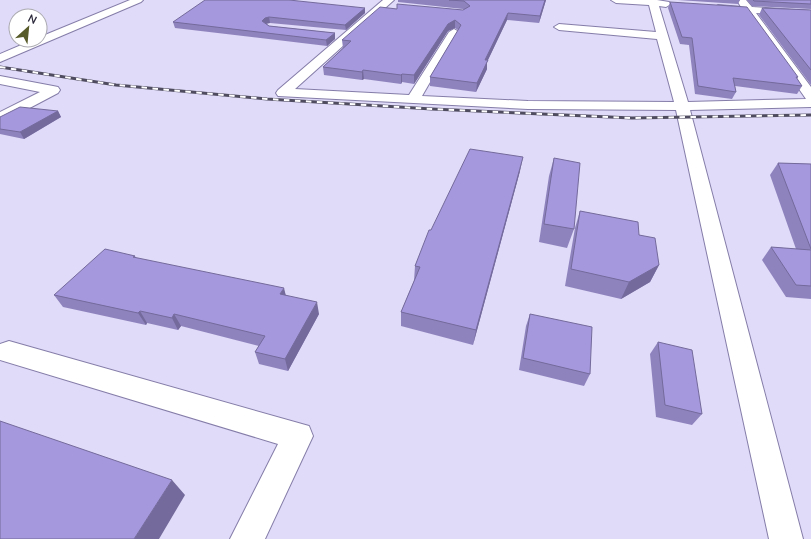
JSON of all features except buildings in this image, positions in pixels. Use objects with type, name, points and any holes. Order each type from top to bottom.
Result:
[{"type":"street","points":[[0,58],[138,0]]},
{"type":"street","points":[[616,0],[678,5]]},
{"type":"street","points":[[741,0],[811,96]]},
{"type":"street","points":[[653,2],[682,106],[786,539]]},
{"type":"street","points":[[390,4],[348,36],[283,93],[528,105],[682,106],[811,103]]},
{"type":"street","points":[[710,7],[811,14]]},
{"type":"street","points":[[559,27],[663,36]]},
{"type":"street","points":[[412,99],[454,32]]},
{"type":"street","points":[[333,34],[348,36]]},
{"type":"street","points":[[0,80],[53,90],[0,118]]},
{"type":"street","points":[[8,352],[298,436],[247,539]]},
{"type":"railway","points":[[0,67],[116,85],[267,99],[432,109],[632,118],[811,115]]}]
